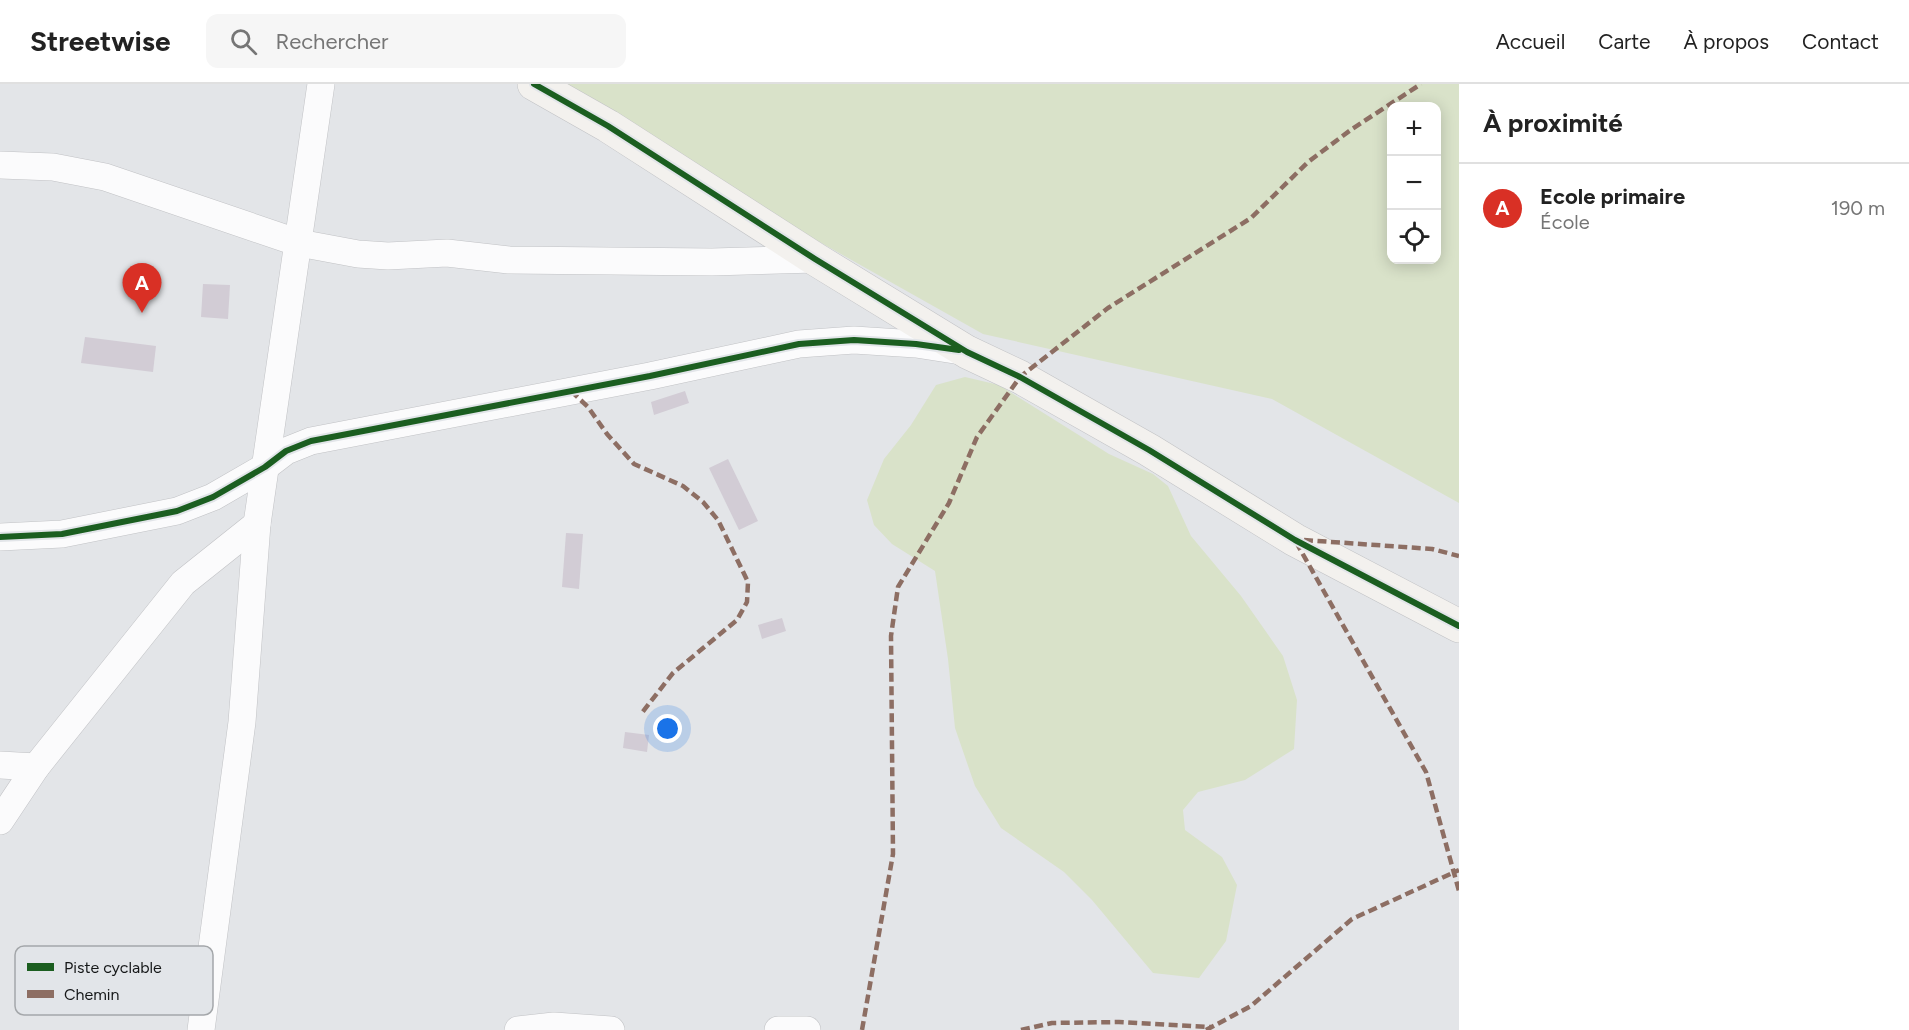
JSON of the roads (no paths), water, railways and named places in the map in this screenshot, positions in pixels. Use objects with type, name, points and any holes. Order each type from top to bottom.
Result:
[{"type":"street","points":[[212,946],[242,723],[257,524],[321,84]]},
{"type":"street","points":[[534,84],[608,126],[815,259],[967,351],[1020,377],[1149,450],[1295,540],[1459,626]]},
{"type":"street","points":[[0,165],[53,167],[105,177],[299,243],[358,254],[388,256],[447,253],[509,260],[712,262],[815,259]]},
{"type":"street","points":[[0,537],[62,534],[177,511],[213,497],[286,451],[311,441],[650,376],[799,344],[854,340],[916,344],[967,351]]},
{"type":"street","points":[[0,821],[36,767],[183,583],[257,524]]},
{"type":"street","points":[[0,765],[36,767]]},
{"type":"street","points":[[201,1030],[203,1015]]},
{"type":"street","points":[[518,1030],[554,1026],[611,1030]]},
{"type":"street","points":[[778,1030],[807,1030]]},
{"type":"place","name":"Ecole primaire","points":[[142,313]]}]
